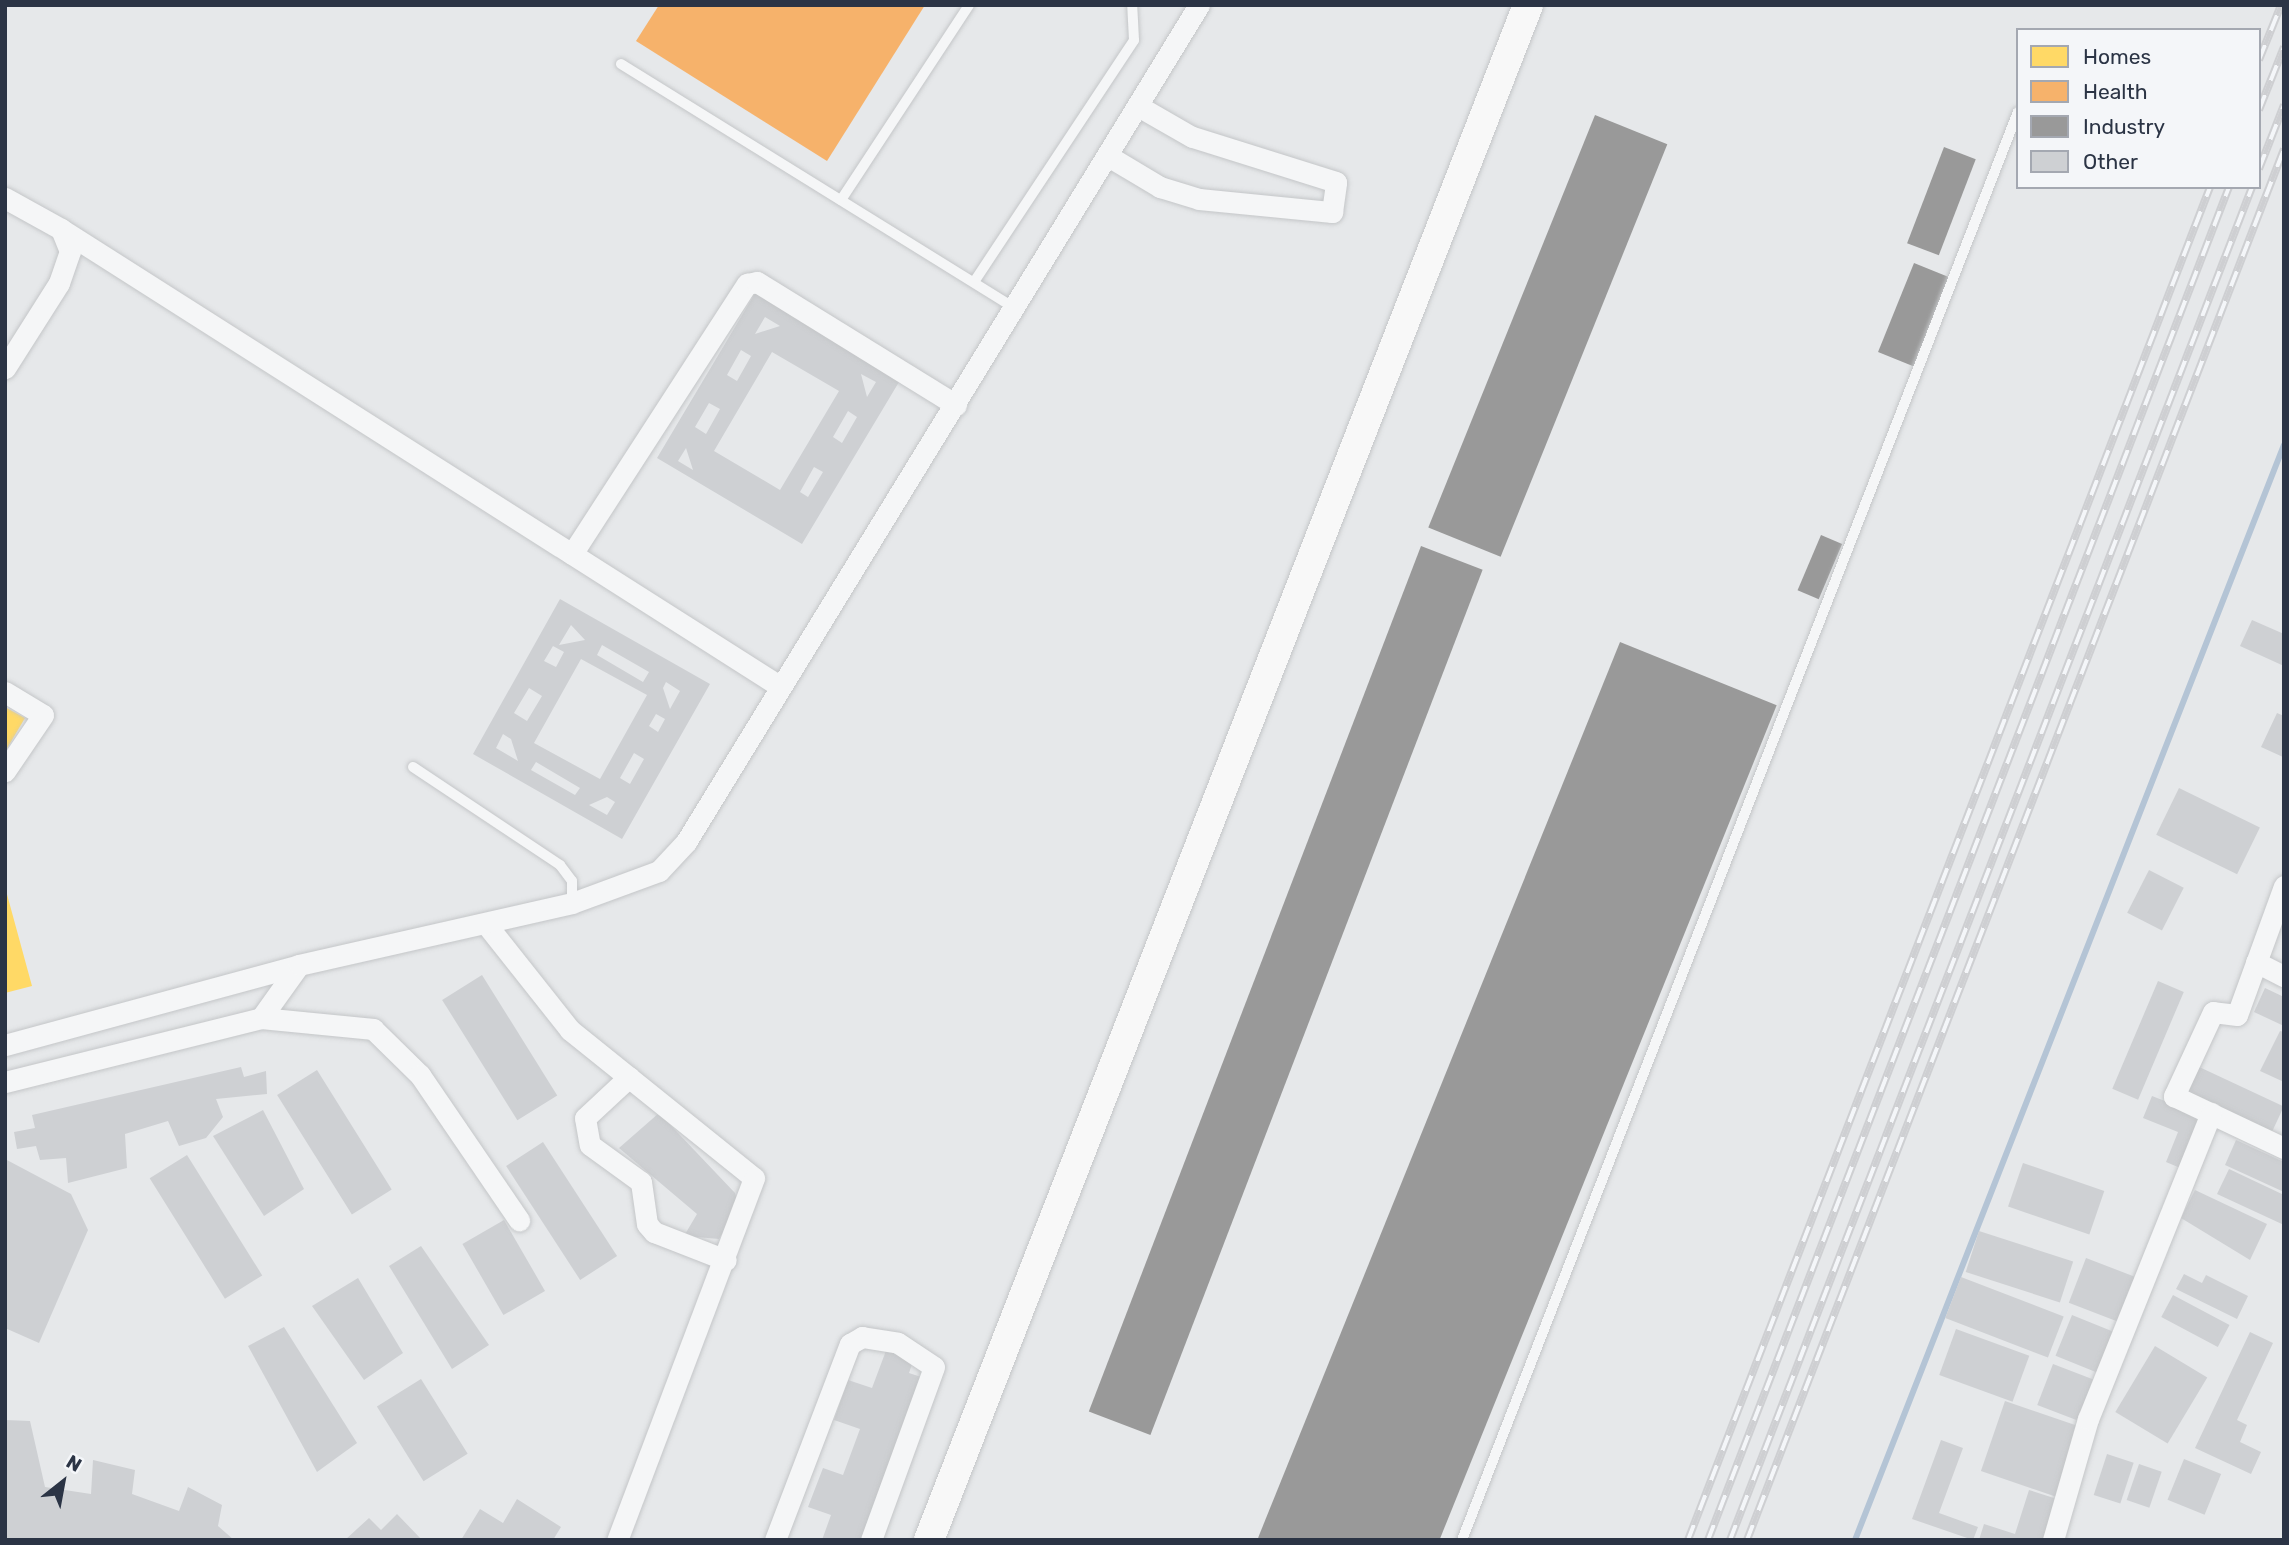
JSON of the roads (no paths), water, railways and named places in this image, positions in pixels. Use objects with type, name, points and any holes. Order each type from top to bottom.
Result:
[{"type":"street","points":[[5,1045],[299,965],[486,925],[572,903],[659,871],[686,842],[1016,309],[1199,5]]},
{"type":"street","points":[[929,1540],[1528,5]]},
{"type":"street","points":[[1108,156],[1160,187],[1199,200],[1332,212],[1336,182],[1192,137],[1138,106]]},
{"type":"street","points":[[5,198],[61,229],[781,687]]},
{"type":"street","points":[[5,368],[66,267],[70,251],[61,229]]},
{"type":"street","points":[[572,555],[747,284],[757,282],[956,405]]},
{"type":"street","points":[[5,692],[43,715],[5,771]]},
{"type":"street","points":[[2284,886],[2237,1015],[2213,1012],[2174,1096],[2284,1148]]},
{"type":"street","points":[[486,925],[570,1030],[754,1178],[726,1260],[617,1540]]},
{"type":"street","points":[[2256,962],[2284,976]]},
{"type":"street","points":[[261,1017],[299,965]]},
{"type":"street","points":[[5,1082],[261,1017],[373,1029],[421,1075],[519,1220]]},
{"type":"street","points":[[59,1030],[71,1065]]},
{"type":"street","points":[[629,1077],[585,1118],[590,1145],[641,1182],[646,1224],[654,1232],[726,1260]]},
{"type":"street","points":[[2053,1540],[2088,1419],[2211,1113]]},
{"type":"street","points":[[775,1540],[850,1344],[862,1337],[898,1343],[934,1367],[871,1540]]},
{"type":"lane","points":[[841,200],[969,5]]},
{"type":"lane","points":[[975,282],[1134,40],[1132,5]]},
{"type":"lane","points":[[621,64],[1016,309]]},
{"type":"lane","points":[[1462,1540],[2016,117]]},
{"type":"lane","points":[[413,767],[560,865],[572,881],[572,903]]},
{"type":"waterway","points":[[1855,1540],[2284,445]]},
{"type":"railway","points":[[2261,55],[2281,5]]},
{"type":"railway","points":[[2261,105],[2284,47]]},
{"type":"railway","points":[[2261,164],[2284,105]]},
{"type":"railway","points":[[1747,1540],[2284,149]]},
{"type":"railway","points":[[1688,1540],[2209,189]]},
{"type":"railway","points":[[1708,1540],[2228,189]]},
{"type":"railway","points":[[1730,1540],[2251,189]]}]
